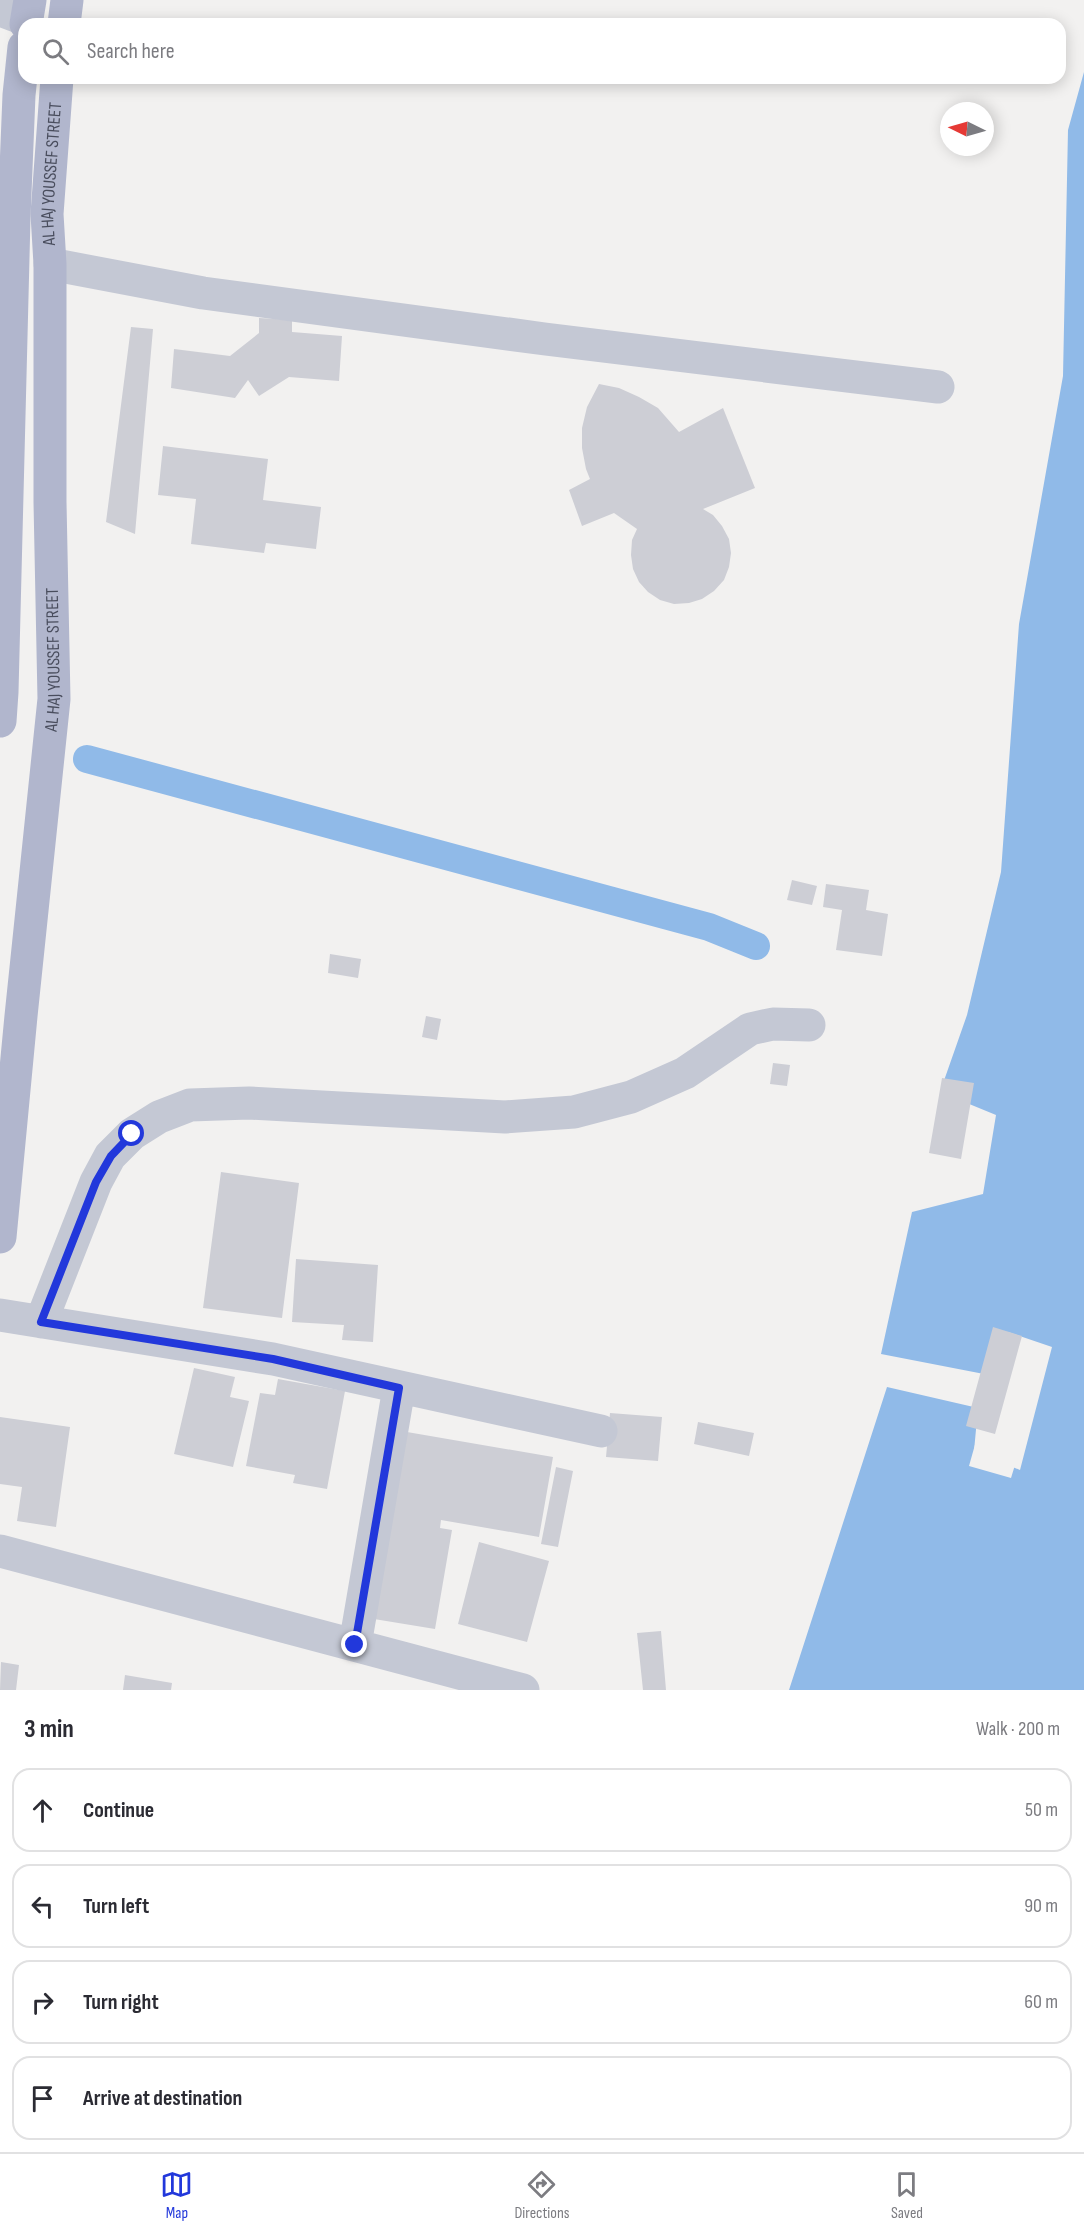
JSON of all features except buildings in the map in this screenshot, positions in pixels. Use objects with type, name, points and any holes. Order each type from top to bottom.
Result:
[{"type":"main road","points":[[65,18],[67,0]]},
{"type":"main road","name":"AL HAJ YOUSSEF STREET","points":[[0,721],[19,84]]},
{"type":"main road","name":"AL HAJ YOUSSEF STREET","points":[[0,1237],[54,699],[50,502],[50,264],[47,214],[57,84]]},
{"type":"street","points":[[50,264],[203,293],[545,339],[938,387]]},
{"type":"street","points":[[41,1322],[96,1182],[111,1156],[132,1134],[159,1117],[190,1105],[249,1103],[506,1117],[574,1112],[631,1097],[686,1073],[750,1029],[773,1024],[809,1024]]},
{"type":"street","points":[[0,1315],[273,1359],[601,1431]]},
{"type":"street","points":[[355,1645],[399,1388]]},
{"type":"street","points":[[0,1551],[523,1690]]},
{"type":"water","points":[[1084,72],[1084,1690],[789,1690],[887,1387],[978,1408],[974,1451],[1020,1470],[1052,1347],[1008,1332],[984,1374],[881,1354],[912,1212],[983,1194],[996,1115],[940,1092],[967,1015],[1001,872],[1019,624],[1063,376],[1068,130]]},
{"type":"pier","points":[[978,1434],[977,1449],[1015,1465],[1011,1478],[969,1466]]},
{"type":"waterway","points":[[87,759],[709,927],[756,946]]},
{"type":"route","points":[[132,1134],[111,1156],[96,1182],[41,1322],[273,1359],[399,1388],[355,1645]]}]
